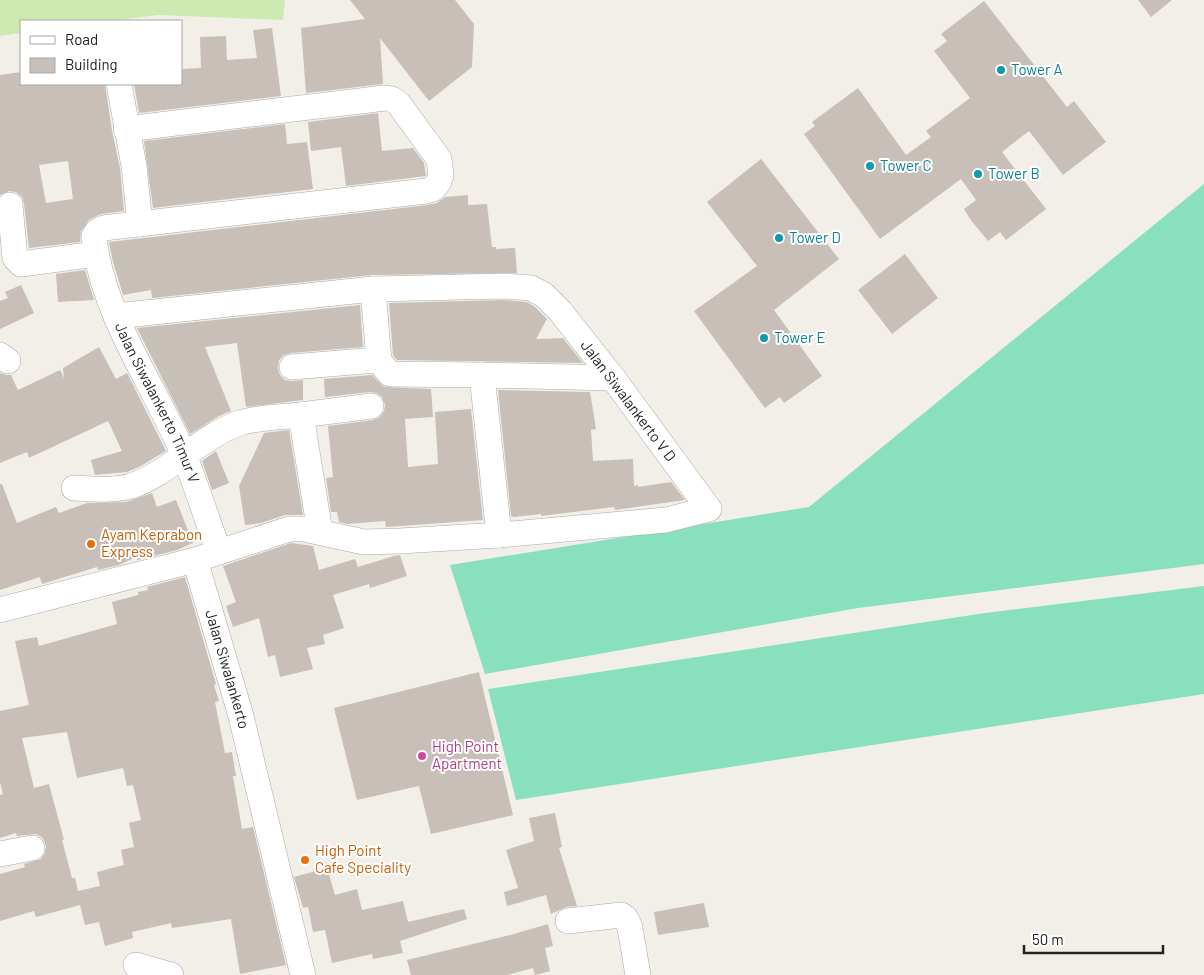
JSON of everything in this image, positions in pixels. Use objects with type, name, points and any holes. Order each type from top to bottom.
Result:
[{"type":"street","points":[[119,85],[134,166],[140,224]]},
{"type":"street","points":[[10,205],[15,258],[21,264],[96,254],[94,237],[99,230],[426,192],[438,183],[441,176],[439,159],[398,103],[392,99],[385,98],[126,129]]},
{"type":"street","name":"Jalan Siwalankerto Timur V","points":[[96,254],[103,281],[116,316],[184,455],[219,552]]},
{"type":"street","name":"Jalan Siwalankerto V D","points":[[373,289],[521,286],[531,288],[544,295],[613,378],[710,509],[666,520],[499,534]]},
{"type":"street","points":[[116,316],[373,289],[379,361],[390,374],[482,374],[613,378]]},
{"type":"street","points":[[292,367],[379,361]]},
{"type":"street","points":[[0,610],[195,560],[289,529],[304,529],[364,542],[499,534],[482,374]]},
{"type":"street","points":[[74,488],[115,488],[130,486],[146,480],[184,455],[240,423],[371,406]]},
{"type":"street","points":[[301,415],[320,532]]},
{"type":"street","name":"Jalan Siwalankerto","points":[[195,560],[240,716],[303,975]]},
{"type":"street","points":[[0,854],[32,848]]},
{"type":"street","points":[[568,921],[621,916],[625,918],[630,928],[638,975]]},
{"type":"street","points":[[136,965],[171,975]]},
{"type":"green space","points":[[0,0],[285,0],[283,20],[158,15],[119,20],[20,20],[20,33],[0,36]]},
{"type":"green space","points":[[1204,184],[1204,564],[858,608],[485,674],[450,565],[809,507]]},
{"type":"green space","points":[[1204,586],[1204,694],[516,800],[488,689],[985,613]]},
{"type":"building","points":[[350,0],[455,0],[474,24],[472,67],[429,101],[380,38],[383,84],[306,93],[301,28],[365,19]]},
{"type":"building","points":[[1138,0],[1172,0],[1151,17]]},
{"type":"building","points":[[984,1],[1067,107],[1074,101],[1106,142],[1063,175],[1029,131],[1002,152],[1046,209],[1006,240],[1000,232],[988,241],[970,219],[964,209],[976,200],[961,179],[880,239],[804,134],[815,126],[812,122],[858,88],[906,155],[931,137],[926,131],[970,98],[934,51],[947,41],[941,34]]},
{"type":"building","points":[[272,28],[281,96],[139,113],[134,85],[182,85],[182,69],[201,68],[200,37],[226,36],[227,60],[257,58],[253,30]]},
{"type":"building","points":[[20,72],[20,85],[105,85],[120,168],[124,211],[101,214],[90,219],[81,231],[80,242],[29,248],[22,197],[16,192],[9,191],[0,195],[0,75]],"holes":[[[68,161],[73,199],[46,203],[39,165]]]},
{"type":"building","points":[[378,113],[382,151],[413,148],[424,163],[426,176],[346,186],[341,147],[311,151],[308,122]]},
{"type":"building","points":[[285,124],[287,144],[307,142],[313,189],[153,208],[144,141]]},
{"type":"building","points":[[761,159],[839,259],[774,310],[822,376],[784,403],[780,397],[765,408],[694,311],[757,266],[707,202]]},
{"type":"building","points":[[468,195],[468,205],[487,204],[492,247],[496,247],[496,249],[515,248],[517,273],[372,275],[152,298],[151,290],[123,295],[109,242],[428,205],[437,203],[445,197]]},
{"type":"building","points":[[905,254],[938,298],[892,334],[858,290]]},
{"type":"building","points":[[85,270],[94,300],[58,302],[56,274]]},
{"type":"building","points":[[21,285],[34,313],[0,329],[0,301],[8,298],[5,292]]},
{"type":"building","points":[[504,300],[527,302],[535,307],[547,319],[536,339],[563,338],[583,363],[397,360],[393,355],[389,303]]},
{"type":"building","points":[[360,305],[363,347],[291,353],[284,355],[279,360],[278,369],[280,375],[285,380],[303,380],[303,400],[246,407],[237,343],[205,347],[231,411],[219,416],[190,434],[137,328]]},
{"type":"building","points":[[99,347],[116,379],[127,373],[166,451],[127,472],[95,475],[91,460],[122,451],[108,421],[29,458],[27,452],[0,463],[0,373],[11,375],[18,390],[60,370],[64,378],[63,368]]},
{"type":"building","points":[[372,375],[384,387],[431,389],[433,417],[405,419],[408,467],[438,464],[435,412],[471,409],[483,520],[386,527],[385,521],[347,524],[339,522],[337,512],[331,512],[326,478],[333,477],[328,426],[373,420],[380,417],[385,405],[382,397],[370,392],[325,397],[324,379]]},
{"type":"building","points":[[498,390],[590,392],[596,429],[591,430],[593,461],[633,459],[634,486],[671,482],[685,500],[615,510],[614,507],[541,516],[541,514],[511,516]]},
{"type":"building","points":[[289,430],[303,515],[285,515],[261,523],[245,525],[239,486],[264,433]]},
{"type":"building","points":[[216,451],[229,483],[212,490],[202,461]]},
{"type":"building","points":[[0,484],[2,484],[17,523],[56,507],[59,513],[87,503],[126,502],[152,493],[157,507],[176,500],[193,543],[177,550],[137,560],[136,557],[119,565],[98,570],[97,567],[42,584],[40,577],[0,590]]},
{"type":"building","points":[[291,543],[313,546],[319,570],[355,559],[358,567],[400,555],[407,576],[370,588],[369,584],[333,595],[344,628],[323,635],[325,644],[307,648],[313,669],[280,677],[275,655],[268,657],[259,618],[233,627],[226,606],[236,602],[223,566]]},
{"type":"building","points":[[185,577],[216,684],[214,685],[219,701],[215,702],[225,753],[232,752],[236,776],[233,776],[242,829],[253,827],[286,965],[240,974],[231,919],[172,928],[171,923],[132,932],[133,938],[105,946],[99,922],[85,925],[80,905],[36,917],[34,911],[0,921],[0,874],[25,867],[24,864],[41,859],[45,853],[46,846],[43,838],[36,834],[17,836],[16,833],[0,838],[0,795],[3,794],[0,782],[0,711],[29,705],[15,641],[37,637],[39,646],[117,624],[112,602],[138,595],[138,592],[148,590],[147,587]],"holes":[[[67,732],[77,778],[123,768],[127,786],[133,785],[141,820],[129,823],[134,847],[121,850],[124,865],[97,872],[100,886],[78,891],[75,878],[72,878],[49,784],[34,788],[22,738]]]},
{"type":"building","name":"High Point Apartment","points":[[479,672],[513,815],[431,834],[419,786],[357,800],[334,708]]},
{"type":"building","points":[[555,813],[562,847],[559,848],[577,906],[566,907],[551,914],[546,895],[507,906],[504,892],[518,888],[506,850],[534,841],[529,818]]},
{"type":"building","points":[[327,868],[335,895],[357,889],[362,910],[403,901],[408,922],[464,909],[467,919],[400,941],[403,953],[373,959],[372,954],[332,963],[325,930],[313,932],[308,907],[303,908],[294,877]]},
{"type":"building","points":[[704,903],[709,927],[658,935],[654,912]]},
{"type":"building","points":[[548,924],[553,946],[545,948],[550,971],[535,975],[533,968],[507,975],[411,975],[407,960]]},
{"type":"place","name":"Tower A","points":[[1001,70]]},
{"type":"place","name":"Tower C","points":[[870,166]]},
{"type":"place","name":"Tower B","points":[[978,174]]},
{"type":"place","name":"Tower D","points":[[779,238]]},
{"type":"place","name":"Tower E","points":[[764,338]]},
{"type":"place","name":"Ayam Keprabon Express","points":[[91,544]]},
{"type":"place","name":"High Point Apartment","points":[[422,756]]},
{"type":"place","name":"High Point Cafe Speciality","points":[[305,860]]}]
